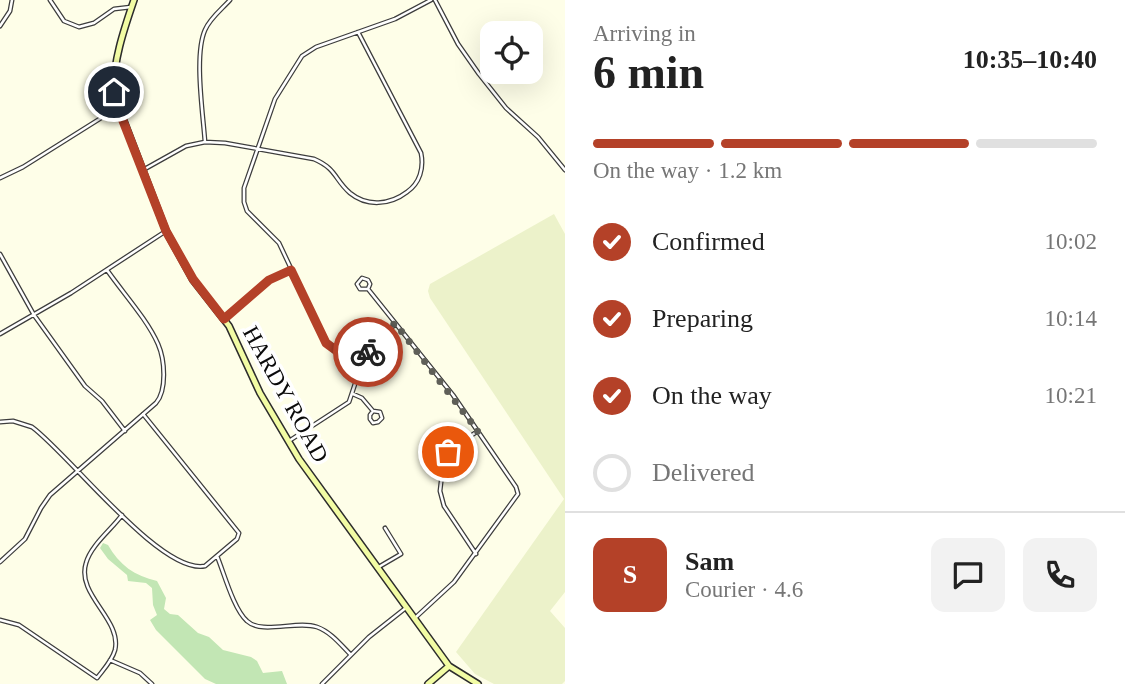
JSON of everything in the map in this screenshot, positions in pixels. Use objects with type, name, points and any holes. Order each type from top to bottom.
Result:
[{"type":"street","points":[[0,26],[10,11],[12,0]]},
{"type":"street","points":[[50,0],[64,21],[79,27],[94,23],[114,9],[131,7]]},
{"type":"street","name":"HARDY ROAD","points":[[134,0],[114,79],[114,95],[166,231],[193,279],[224,319],[240,346],[260,393],[289,442],[449,666]]},
{"type":"street","points":[[205,142],[200,77],[203,36],[206,26],[230,0]]},
{"type":"street","points":[[360,368],[326,343],[279,243],[251,217],[245,207],[244,188],[275,99],[299,59],[311,50],[395,19],[433,0],[479,74],[506,108],[538,137],[565,170]]},
{"type":"street","points":[[143,170],[180,150],[205,142],[258,149],[323,163],[333,170],[351,193],[371,202],[394,199],[407,192],[416,183],[422,165],[418,147],[358,32]]},
{"type":"street","points":[[0,178],[23,167],[118,108]]},
{"type":"street","points":[[0,334],[166,231]]},
{"type":"street","points":[[0,254],[34,315],[85,386],[102,401],[125,431]]},
{"type":"street","points":[[0,562],[25,540],[50,495],[125,431],[161,396],[163,383],[160,351],[154,337],[107,270]]},
{"type":"street","points":[[224,319],[269,280],[291,270]]},
{"type":"street","points":[[368,289],[478,431],[517,491],[516,499],[476,554],[445,592],[415,618]]},
{"type":"street","points":[[289,442],[346,405],[353,394],[360,368],[368,352],[395,323]]},
{"type":"street","points":[[353,394],[364,400],[373,411]]},
{"type":"street","points":[[0,422],[13,421],[32,427],[156,546],[193,566],[205,566],[237,539],[239,533],[144,414]]},
{"type":"street","points":[[476,554],[444,506],[440,491],[444,457],[451,449],[478,431]]},
{"type":"street","points":[[0,620],[19,625],[97,678],[115,650],[114,637],[86,583],[85,570],[89,555],[122,515]]},
{"type":"street","points":[[377,568],[401,554],[385,527]]},
{"type":"street","points":[[217,556],[241,612],[249,623],[265,627],[313,626],[325,631],[351,655]]},
{"type":"street","points":[[321,684],[369,637],[407,607]]},
{"type":"street","points":[[110,660],[135,670],[152,684]]},
{"type":"street","points":[[428,684],[449,666],[478,684]]},
{"type":"green space","points":[[554,214],[565,234],[565,592],[550,611],[565,628],[565,681],[562,684],[494,684],[475,674],[456,652],[564,499],[430,298],[428,291],[430,284]]},
{"type":"green space","points":[[103,543],[108,545],[128,569],[157,581],[166,598],[164,609],[170,614],[178,615],[223,650],[251,657],[257,661],[263,673],[282,671],[287,684],[216,684],[205,679],[156,630],[150,620],[157,615],[153,605],[152,588],[146,583],[128,581],[127,575],[108,559],[100,548]]},
{"type":"way so far","points":[[368,352],[395,323],[453,395],[478,431],[448,452]]},
{"type":"route","points":[[114,92],[166,231],[193,279],[224,319],[269,280],[291,270],[330,348],[360,368],[368,352]]}]
